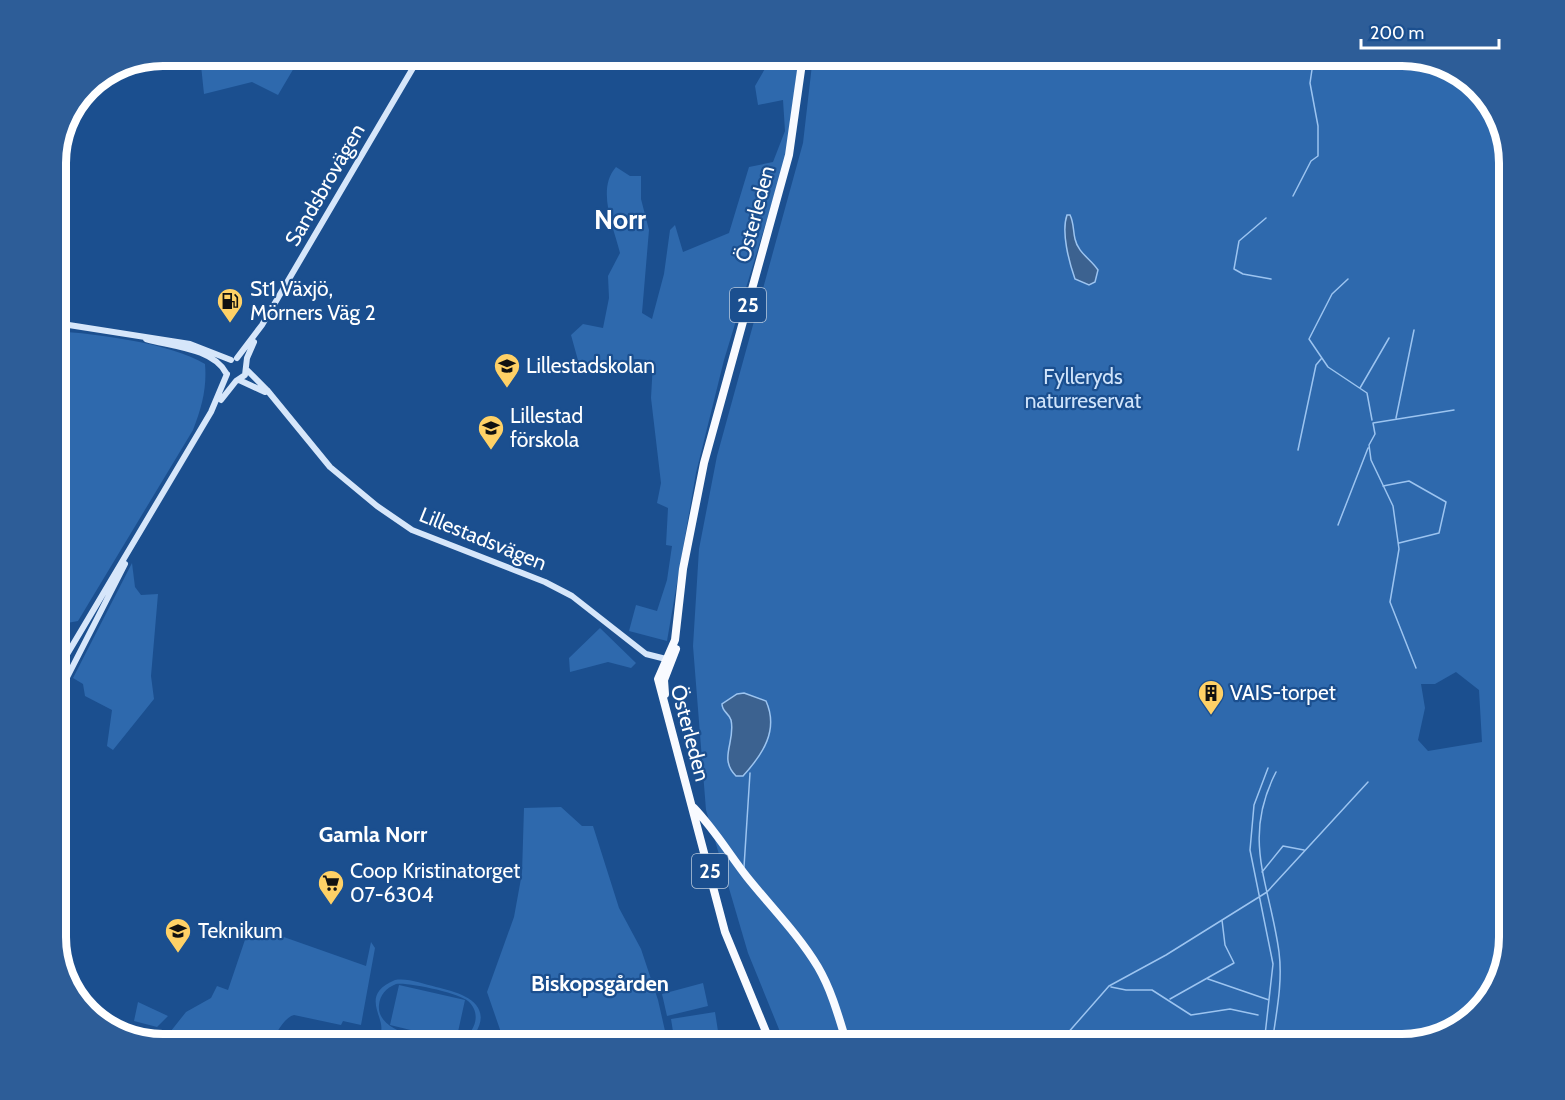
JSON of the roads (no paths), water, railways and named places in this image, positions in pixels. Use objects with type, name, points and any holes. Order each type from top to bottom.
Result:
[{"type":"highway","name":"Österleden","points":[[695,818],[664,688],[668,660],[675,640],[686,554],[712,431],[789,155],[802,66]]},
{"type":"highway","name":"Österleden","points":[[668,660],[660,670],[658,687],[724,924],[770,1034]]},
{"type":"highway","points":[[694,808],[713,827],[744,873],[786,923],[818,967],[831,994],[844,1034]]},
{"type":"main road","name":"Sandsbrovägen","points":[[234,359],[262,325],[415,66]]},
{"type":"main road","points":[[66,324],[190,344],[234,359],[247,367],[245,375],[211,412]]},
{"type":"main road","name":"Sandsbrovägen","points":[[247,367],[262,325]]},
{"type":"main road","points":[[123,332],[199,353],[219,364],[227,374],[238,380]]},
{"type":"main road","points":[[66,656],[211,412],[227,374],[227,365],[234,359]]},
{"type":"main road","name":"Lillestadsvägen","points":[[247,367],[330,467],[377,506],[412,530],[544,582],[586,606],[639,649],[668,660]]},
{"type":"main road","name":"Lillestadsvägen","points":[[238,380],[258,388],[275,400]]},
{"type":"main road","points":[[66,679],[147,521]]},
{"type":"waterway","points":[[1293,196],[1311,161],[1318,156],[1318,126],[1310,83],[1313,66]]},
{"type":"waterway","points":[[1266,218],[1239,241],[1234,269],[1243,274],[1271,279]]},
{"type":"waterway","points":[[1348,279],[1332,294],[1309,339],[1328,367],[1367,393],[1372,420]]},
{"type":"waterway","points":[[1396,418],[1414,330]]},
{"type":"waterway","points":[[1360,388],[1389,338]]},
{"type":"waterway","points":[[1298,450],[1316,365],[1321,359]]},
{"type":"waterway","points":[[1416,668],[1390,602],[1399,549],[1393,506],[1371,460],[1369,445],[1375,434],[1373,423],[1454,410]]},
{"type":"waterway","points":[[1338,525],[1368,448]]},
{"type":"waterway","points":[[1383,486],[1409,481],[1446,502],[1439,533],[1399,543]]},
{"type":"waterway","points":[[1265,1034],[1273,964],[1250,850],[1254,805],[1268,768]]},
{"type":"waterway","points":[[1273,1034],[1280,964],[1259,841],[1260,819],[1276,772]]},
{"type":"waterway","points":[[744,867],[750,773]]},
{"type":"waterway","points":[[1067,1034],[1109,986],[1166,955],[1267,892],[1368,782]]},
{"type":"waterway","points":[[1262,872],[1283,846],[1304,850]]},
{"type":"waterway","points":[[1170,999],[1234,963],[1225,945],[1222,920]]},
{"type":"waterway","points":[[1208,979],[1269,1000]]},
{"type":"waterway","points":[[1111,987],[1126,990],[1152,990],[1191,1015],[1230,1009],[1258,1015]]},
{"type":"place","name":"St1 Växjö, Mörners Väg 2","points":[[230,324]]},
{"type":"place","name":"Lillestadskolan","points":[[507,389]]},
{"type":"place","name":"Lillestad förskola","points":[[491,451]]},
{"type":"place","name":"VAIS-torpet","points":[[1211,716]]},
{"type":"place","name":"Coop Kristinatorget 07-6304","points":[[331,906]]},
{"type":"place","name":"Teknikum","points":[[178,954]]},
{"type":"district","name":"Norr","points":[[620,220]]},
{"type":"district","name":"Gamla Norr","points":[[373,834]]},
{"type":"district","name":"Biskopsgården","points":[[600,983]]},
{"type":"park label","name":"Fylleryds naturreservat","points":[[1083,389]]}]
